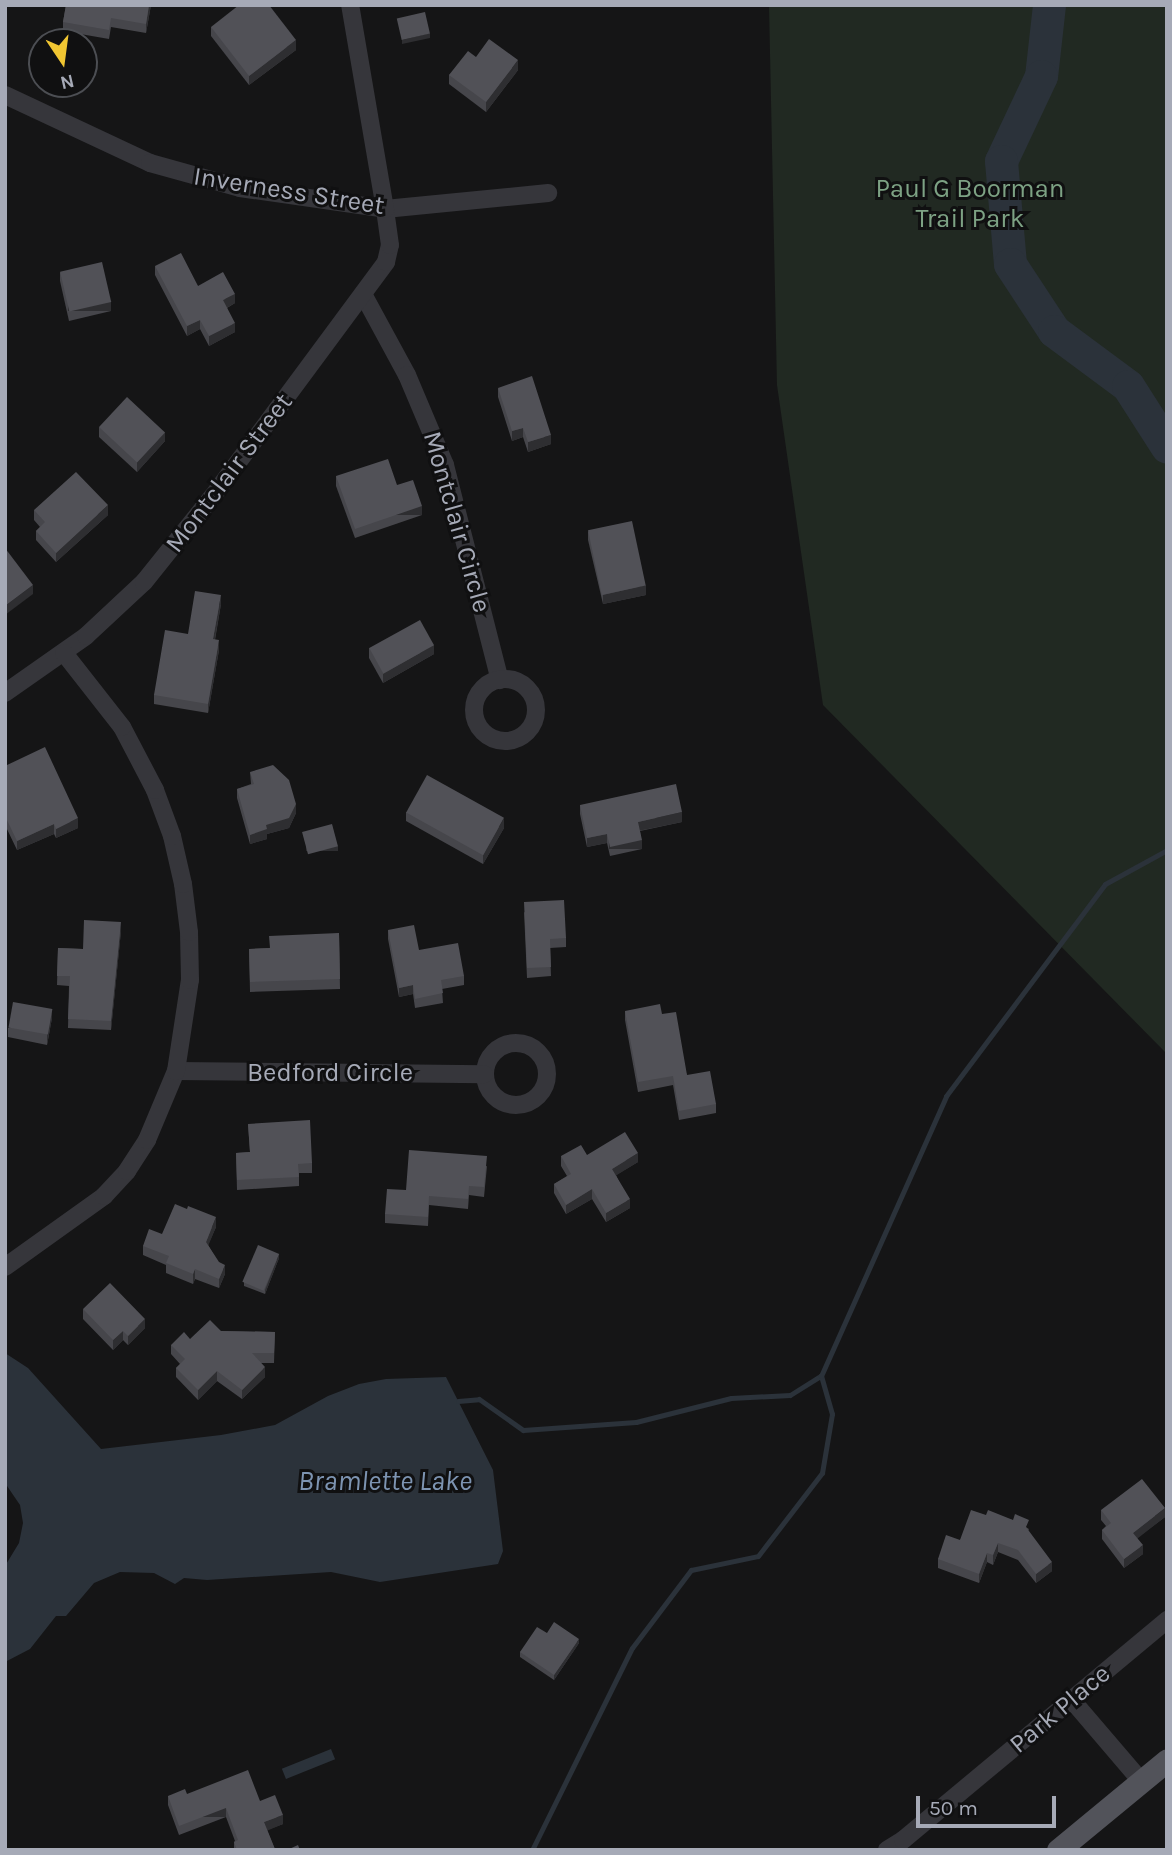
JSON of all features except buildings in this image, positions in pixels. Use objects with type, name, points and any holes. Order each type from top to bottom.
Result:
[{"type":"main road","points":[[1058,1850],[1167,1760]]},
{"type":"street","name":"Montclair Street","points":[[5,693],[64,653],[106,619],[161,561],[363,294],[388,256],[385,209],[350,5]]},
{"type":"street","name":"Inverness Street","points":[[5,95],[122,151],[194,177],[240,188],[385,209],[548,193]]},
{"type":"street","name":"Montclair Circle","points":[[363,294],[407,375],[445,465],[500,680]]},
{"type":"street","points":[[5,1267],[86,1212],[120,1180],[153,1129],[176,1071],[183,1038],[191,969],[187,908],[178,860],[155,790],[134,747],[108,707],[64,653]]},
{"type":"street","name":"Bedford Circle","points":[[176,1071],[484,1074]]},
{"type":"street","name":"Park Place","points":[[887,1850],[903,1840],[1167,1620]]},
{"type":"street","points":[[1071,1699],[1141,1782]]},
{"type":"green space","name":"Paul G Boorman Trail Park","points":[[769,5],[1167,5],[1167,1054],[823,705],[777,385]]},
{"type":"water","name":"Bramlette Lake","points":[[5,1353],[28,1368],[101,1449],[221,1435],[275,1425],[328,1396],[359,1384],[386,1379],[446,1377],[493,1470],[503,1551],[498,1564],[380,1582],[331,1572],[207,1580],[184,1578],[175,1584],[154,1573],[120,1572],[94,1583],[66,1616],[56,1616],[30,1649],[5,1662],[5,1566],[19,1543],[23,1523],[20,1505],[5,1483]]},
{"type":"water","points":[[331,1749],[335,1759],[286,1779],[282,1769]]},
{"type":"waterway","points":[[1049,5],[1041,76],[1001,161],[1010,264],[1054,331],[1128,386],[1167,447]]},
{"type":"waterway","points":[[532,1850],[632,1648],[691,1570],[758,1556],[822,1473],[832,1414],[821,1376],[946,1096],[1105,884],[1167,850]]},
{"type":"waterway","points":[[458,1401],[479,1399],[523,1430],[636,1422],[731,1398],[790,1395],[821,1376]]}]
